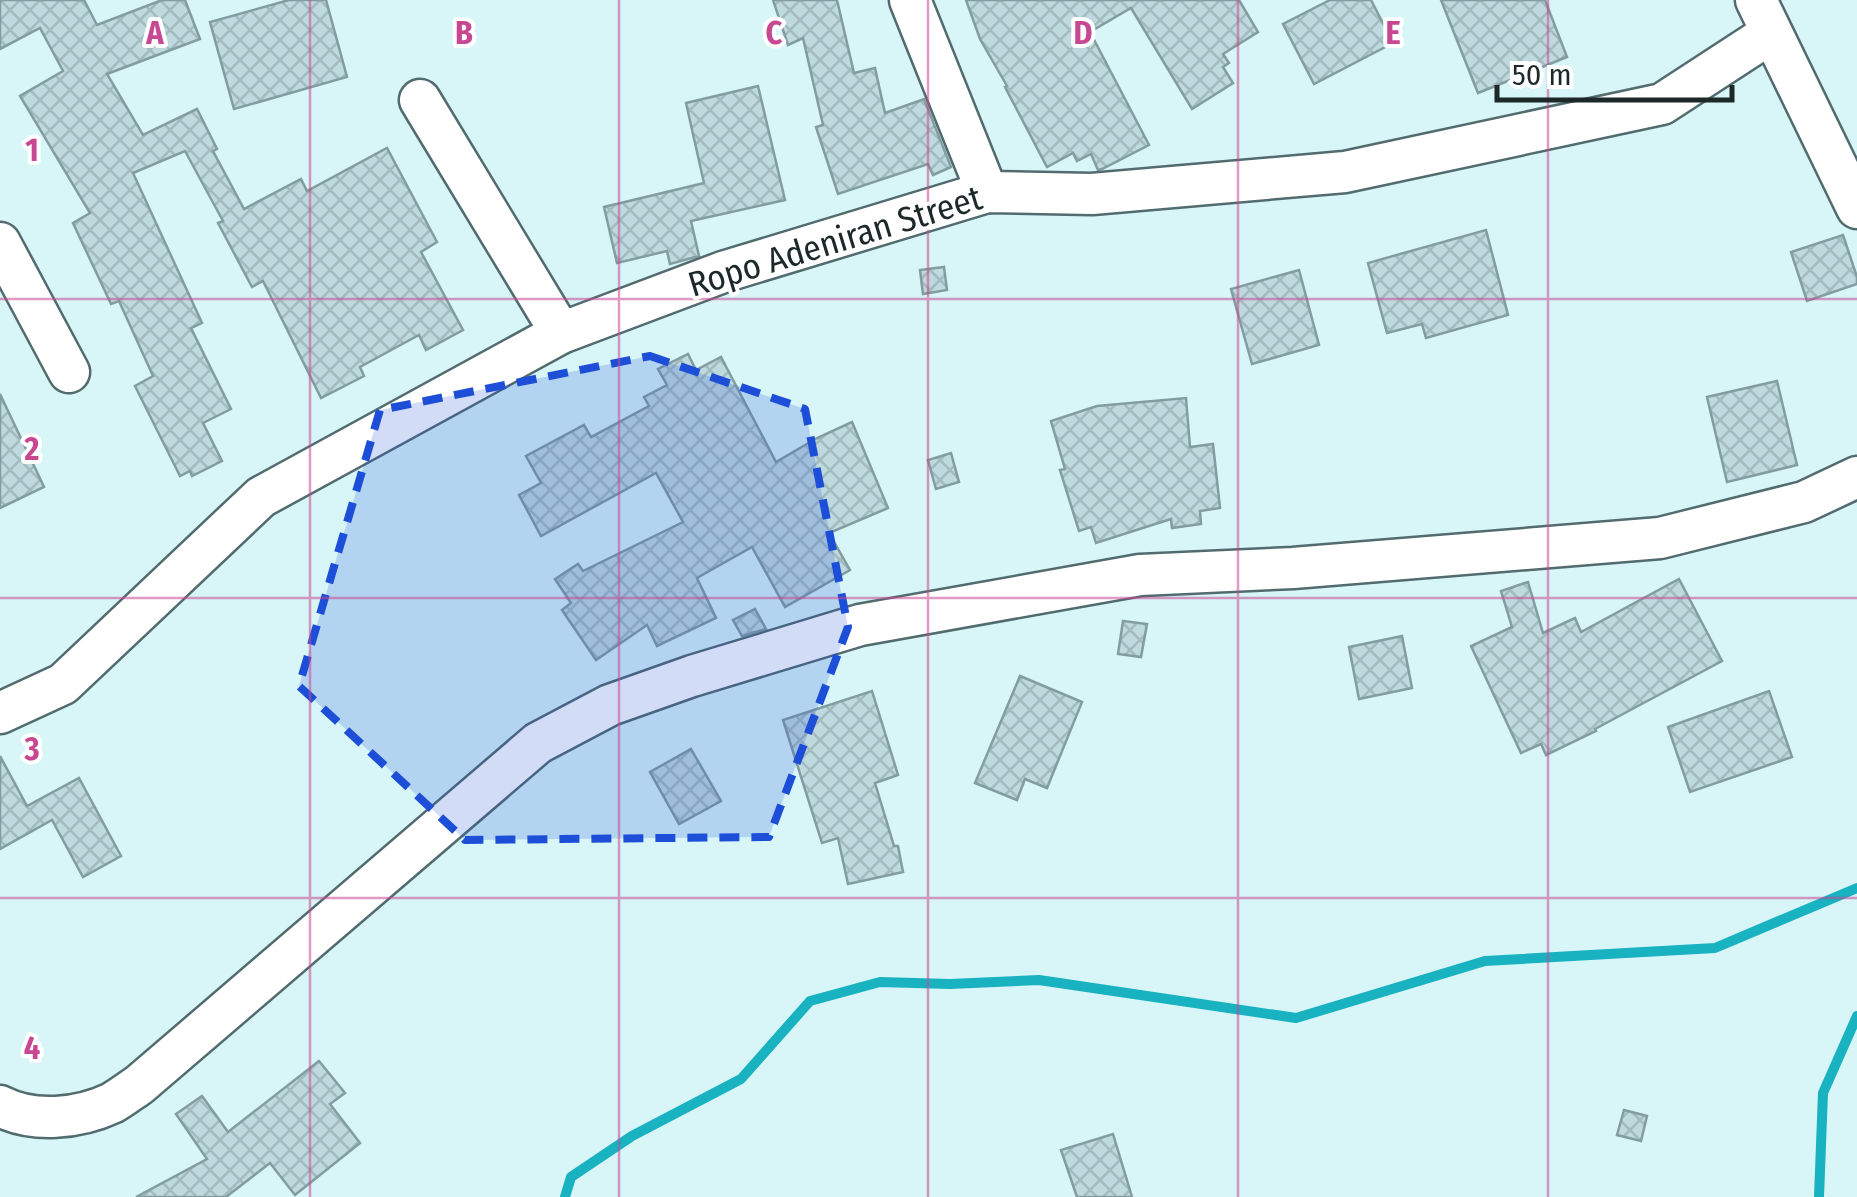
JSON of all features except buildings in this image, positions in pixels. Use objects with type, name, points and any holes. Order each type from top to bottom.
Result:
[{"type":"street","points":[[910,0],[988,192]]},
{"type":"street","points":[[1764,16],[1857,208]]},
{"type":"street","name":"Ropo Adeniran Street","points":[[0,714],[63,684],[261,497],[561,333],[723,272],[988,192],[1092,194],[1345,172],[1662,104],[1764,16]]},
{"type":"street","points":[[420,100],[561,333]]},
{"type":"street","points":[[0,243],[69,372]]},
{"type":"street","points":[[0,1106],[17,1115],[56,1116],[86,1112],[113,1102],[139,1084],[538,742],[610,705],[692,676],[860,624],[1140,576],[1293,568],[1660,538],[1804,502],[1857,477]]},
{"type":"highlighted area","points":[[650,356],[805,409],[848,627],[769,837],[465,840],[299,686],[380,410]]},
{"type":"waterway","points":[[565,1197],[571,1177],[632,1136],[741,1079],[810,1001],[880,982],[1039,980],[1296,1018],[1485,961],[1715,948],[1857,888]]},
{"type":"waterway","points":[[1819,1197],[1823,1093],[1857,1016]]}]
